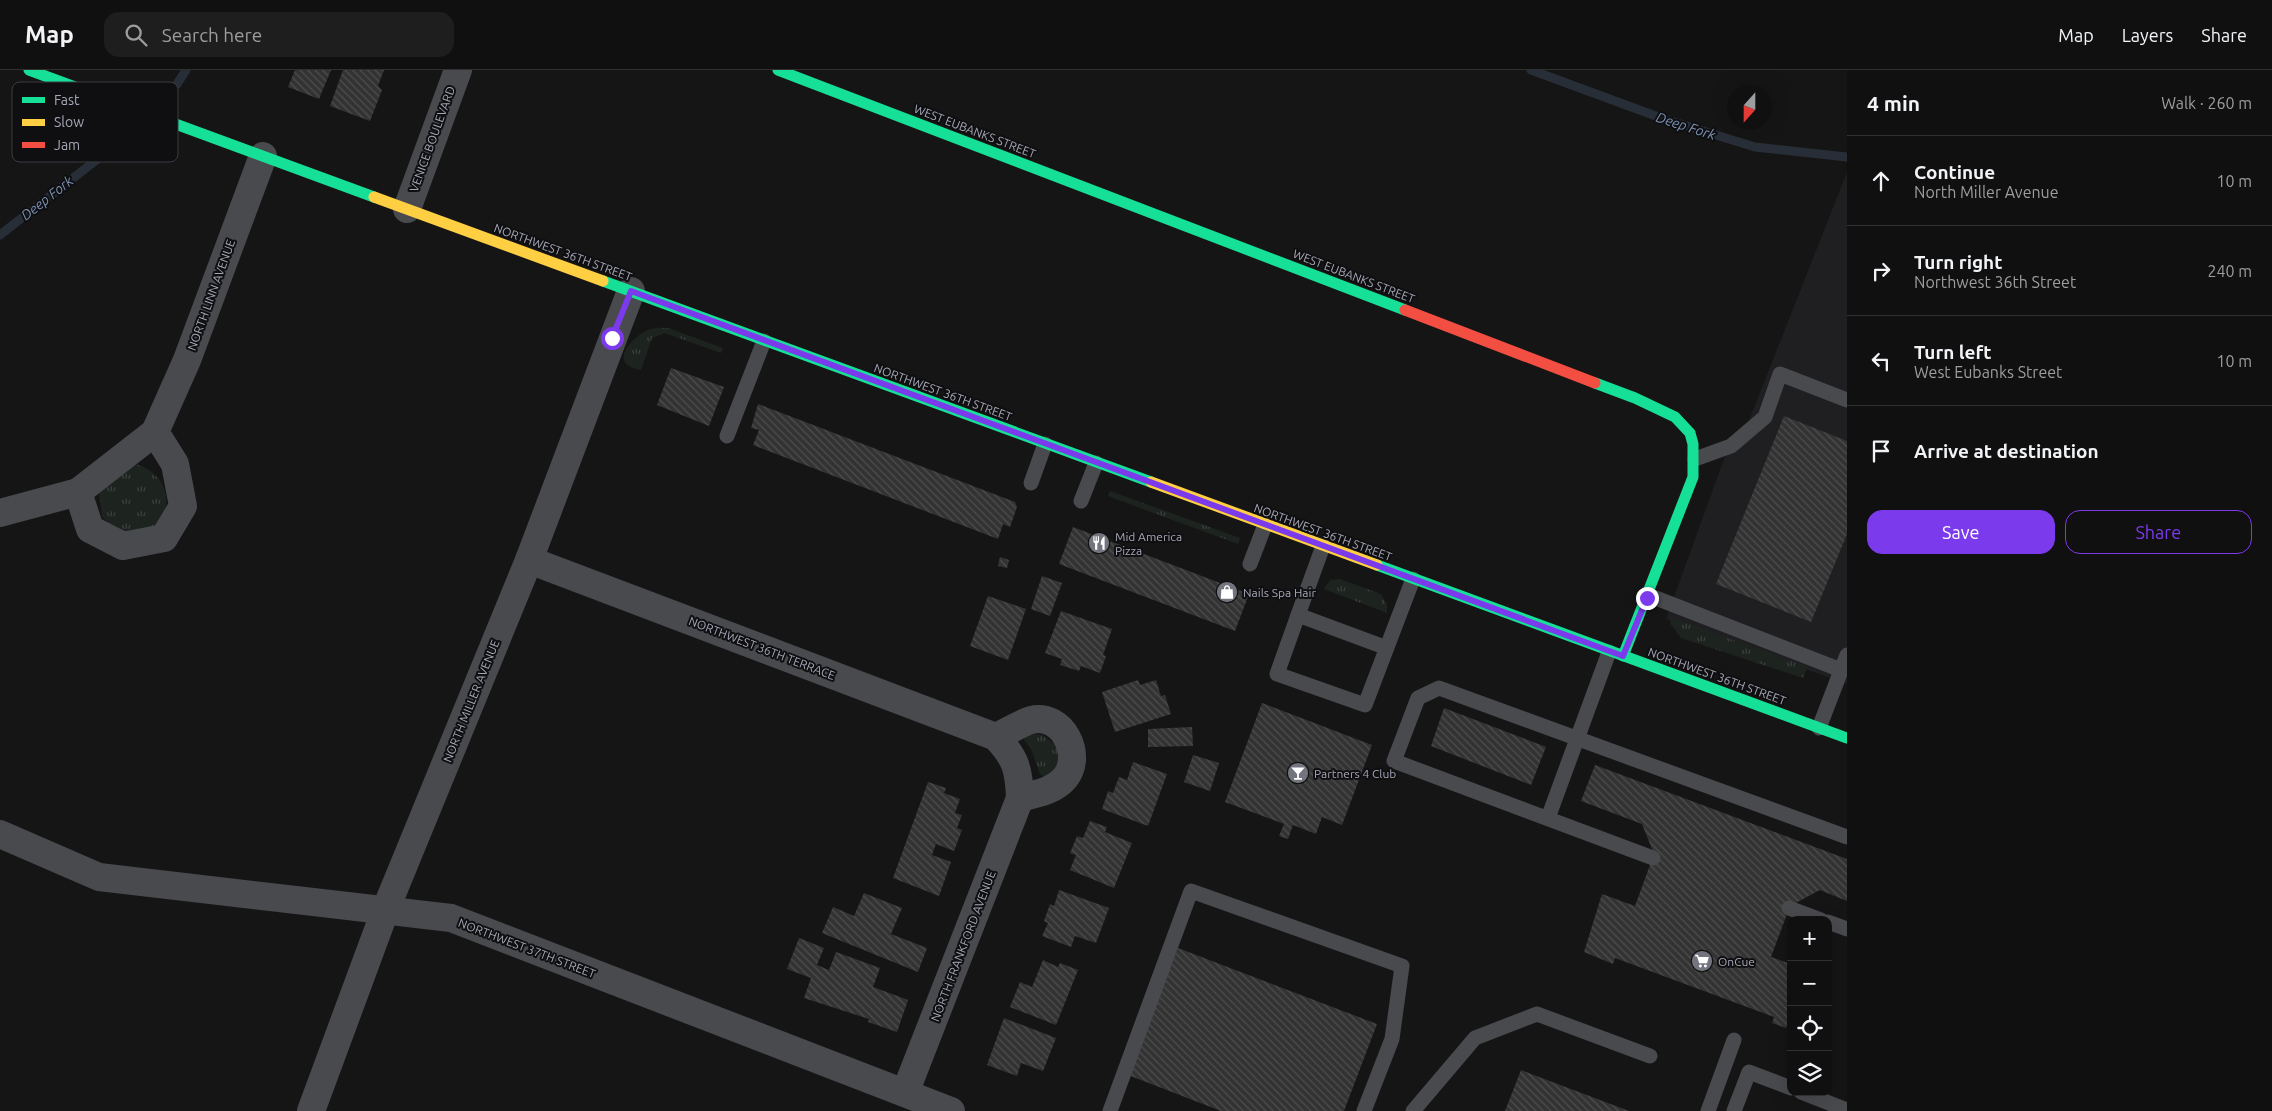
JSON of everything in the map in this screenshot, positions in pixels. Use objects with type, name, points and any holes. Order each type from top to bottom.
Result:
[{"type":"street","name":"NORTHWEST 36TH STREET","points":[[29,70],[62,82]]},
{"type":"street","name":"VENICE BOULEVARD","points":[[406,209],[458,70]]},
{"type":"street","name":"WEST EUBANKS STREET","points":[[778,70],[1635,398],[1665,411],[1686,425],[1692,438],[1695,459],[1693,477],[1648,595],[1616,654]]},
{"type":"street","name":"NORTHWEST 36TH STREET","points":[[178,125],[1847,738]]},
{"type":"street","name":"NORTH LINN AVENUE","points":[[0,513],[78,492],[155,432],[187,360],[263,156]]},
{"type":"street","name":"NORTH MILLER AVENUE","points":[[311,1111],[385,911],[529,560],[631,291]]},
{"type":"street","points":[[78,492],[90,529],[123,546],[164,538],[183,506],[174,464],[155,432]]},
{"type":"street","name":"NORTHWEST 36TH TERRACE","points":[[529,560],[996,737]]},
{"type":"street","points":[[1032,720],[1049,722],[1063,730],[1071,744],[1072,762],[1066,777],[1049,791],[1020,798],[1020,772],[1009,752],[996,737],[1032,720]]},
{"type":"street","name":"NORTH FRANKFORD AVENUE","points":[[905,1093],[1020,798]]},
{"type":"street","name":"NORTHWEST 37TH STREET","points":[[0,834],[99,877],[451,918],[951,1111]]},
{"type":"lane","points":[[728,436],[764,341]]},
{"type":"lane","points":[[1695,459],[1732,446],[1765,417],[1780,374],[1847,400]]},
{"type":"lane","points":[[1031,483],[1045,444]]},
{"type":"lane","points":[[1081,502],[1096,463]]},
{"type":"lane","points":[[1250,564],[1264,525]]},
{"type":"lane","points":[[1323,546],[1277,674],[1365,705],[1413,579]]},
{"type":"lane","points":[[1648,595],[1841,670]]},
{"type":"lane","points":[[1298,615],[1387,648]]},
{"type":"lane","points":[[1548,818],[1579,738],[1616,654]]},
{"type":"lane","points":[[1819,728],[1847,655]]},
{"type":"lane","points":[[1653,858],[1394,761],[1418,698],[1439,688],[1847,837]]},
{"type":"lane","points":[[1112,1110],[1191,891],[1402,966],[1392,1039],[1364,1111]]},
{"type":"lane","points":[[1789,908],[1810,916]]},
{"type":"lane","points":[[1832,923],[1847,929]]},
{"type":"lane","points":[[1413,1111],[1475,1038],[1537,1014],[1650,1056]]},
{"type":"lane","points":[[1708,1111],[1734,1040]]},
{"type":"lane","points":[[1734,1111],[1749,1072],[1787,1086]]},
{"type":"lane","points":[[1806,1096],[1821,1106],[1847,1110]]},
{"type":"shaded area","points":[[1847,172],[1847,684],[1666,619],[1732,437],[1748,423]]},
{"type":"green space","points":[[654,328],[668,328],[723,348],[721,353],[665,333],[652,338],[641,370],[630,367],[625,361],[624,356],[630,344],[641,334]]},
{"type":"green space","points":[[136,464],[152,472],[162,483],[166,496],[166,508],[161,520],[152,528],[139,533],[124,533],[102,517],[99,493]]},
{"type":"green space","points":[[1110,491],[1240,538],[1238,544],[1108,496]]},
{"type":"green space","points":[[1340,579],[1381,594],[1387,605],[1387,613],[1324,589],[1330,580]]},
{"type":"green space","points":[[1670,617],[1807,667],[1803,678],[1681,638],[1670,623]]},
{"type":"green space","points":[[1043,735],[1059,748],[1059,765],[1046,778],[1040,774],[1031,749],[1024,740],[1025,736]]},
{"type":"building","points":[[295,70],[331,70],[319,99],[288,87]]},
{"type":"building","points":[[343,70],[384,70],[378,86],[382,90],[370,121],[330,106]]},
{"type":"building","points":[[671,368],[724,387],[709,426],[657,405]]},
{"type":"building","points":[[758,404],[1015,502],[1017,507],[1010,527],[1003,524],[998,539],[753,445],[759,430],[751,428]]},
{"type":"building","points":[[1784,416],[1847,441],[1847,534],[1811,622],[1716,584]]},
{"type":"building","points":[[1073,527],[1249,594],[1235,631],[1059,564]]},
{"type":"building","points":[[1000,557],[1009,560],[1007,568],[998,566]]},
{"type":"building","points":[[1042,576],[1062,583],[1050,616],[1031,609]]},
{"type":"building","points":[[988,596],[1026,609],[1008,660],[970,646]]},
{"type":"building","points":[[1061,611],[1112,629],[1103,655],[1106,656],[1100,673],[1081,666],[1079,671],[1060,665],[1062,659],[1045,653]]},
{"type":"building","points":[[1138,680],[1140,685],[1156,680],[1161,696],[1165,695],[1171,714],[1115,732],[1102,692]]},
{"type":"building","name":"Partners 4 Club","points":[[1262,703],[1372,745],[1342,825],[1322,817],[1316,834],[1293,825],[1288,839],[1279,836],[1284,824],[1225,802]]},
{"type":"building","points":[[1444,708],[1546,747],[1531,785],[1431,746]]},
{"type":"building","points":[[1192,727],[1193,746],[1148,747],[1148,729]]},
{"type":"building","points":[[1193,755],[1219,763],[1210,791],[1184,782]]},
{"type":"building","points":[[1133,762],[1167,774],[1148,826],[1102,809],[1108,791],[1113,793],[1119,777],[1127,780]]},
{"type":"building","name":"OnCue","points":[[1595,765],[1847,859],[1847,901],[1820,890],[1790,906],[1771,957],[1787,963],[1786,1028],[1772,1023],[1774,1017],[1615,958],[1613,964],[1584,952],[1602,894],[1635,906],[1654,854],[1642,824],[1581,801]]},
{"type":"building","points":[[928,782],[946,788],[944,793],[960,799],[955,813],[962,815],[957,828],[962,830],[954,851],[936,844],[932,855],[951,862],[939,896],[893,878]]},
{"type":"building","points":[[1090,821],[1107,827],[1105,832],[1132,843],[1114,888],[1070,870],[1076,855],[1070,853],[1077,836],[1083,838]]},
{"type":"building","points":[[1059,890],[1109,908],[1096,943],[1075,936],[1071,947],[1042,936],[1048,923],[1044,921],[1050,904],[1054,906]]},
{"type":"building","points":[[864,893],[902,908],[891,934],[927,948],[918,972],[822,933],[833,907],[854,916]]},
{"type":"building","points":[[799,938],[824,948],[817,965],[829,970],[836,952],[880,968],[873,987],[908,1000],[897,1032],[868,1022],[869,1019],[804,998],[811,978],[787,969]]},
{"type":"building","points":[[1178,948],[1377,1024],[1344,1111],[1221,1111],[1128,1075]]},
{"type":"building","points":[[1043,960],[1058,967],[1060,963],[1078,970],[1056,1025],[1010,1007],[1020,982],[1032,987]]},
{"type":"building","points":[[1004,1018],[1056,1038],[1043,1071],[1021,1063],[1017,1076],[987,1065]]},
{"type":"building","points":[[1521,1070],[1629,1111],[1505,1111]]},
{"type":"waterway","name":"Deep Fork","points":[[178,82],[186,70]]},
{"type":"waterway","name":"Deep Fork","points":[[1531,70],[1664,119],[1755,147],[1847,157]]},
{"type":"waterway","name":"Deep Fork","points":[[0,235],[94,162]]},
{"type":"traffic: fast","points":[[29,70],[62,82]]},
{"type":"traffic: fast","points":[[778,70],[1405,310]]},
{"type":"traffic: fast","points":[[178,125],[374,197]]},
{"type":"traffic: fast","points":[[603,281],[1151,482]]},
{"type":"traffic: fast","points":[[1595,383],[1635,398],[1675,417],[1690,433],[1693,444],[1693,477],[1623,656]]},
{"type":"traffic: fast","points":[[1377,565],[1847,738]]},
{"type":"traffic: slow","points":[[374,197],[603,281]]},
{"type":"traffic: slow","points":[[1151,482],[1377,565]]},
{"type":"traffic: jam","points":[[1405,310],[1595,383]]},
{"type":"place","name":"Mid America Pizza","points":[[1099,543]]},
{"type":"place","name":"Nails Spa Hair","points":[[1227,592]]},
{"type":"place","name":"Partners 4 Club","points":[[1298,773]]},
{"type":"place","name":"OnCue","points":[[1702,961]]},
{"type":"route","points":[[612,338],[631,291],[1623,656],[1647,598]]}]
